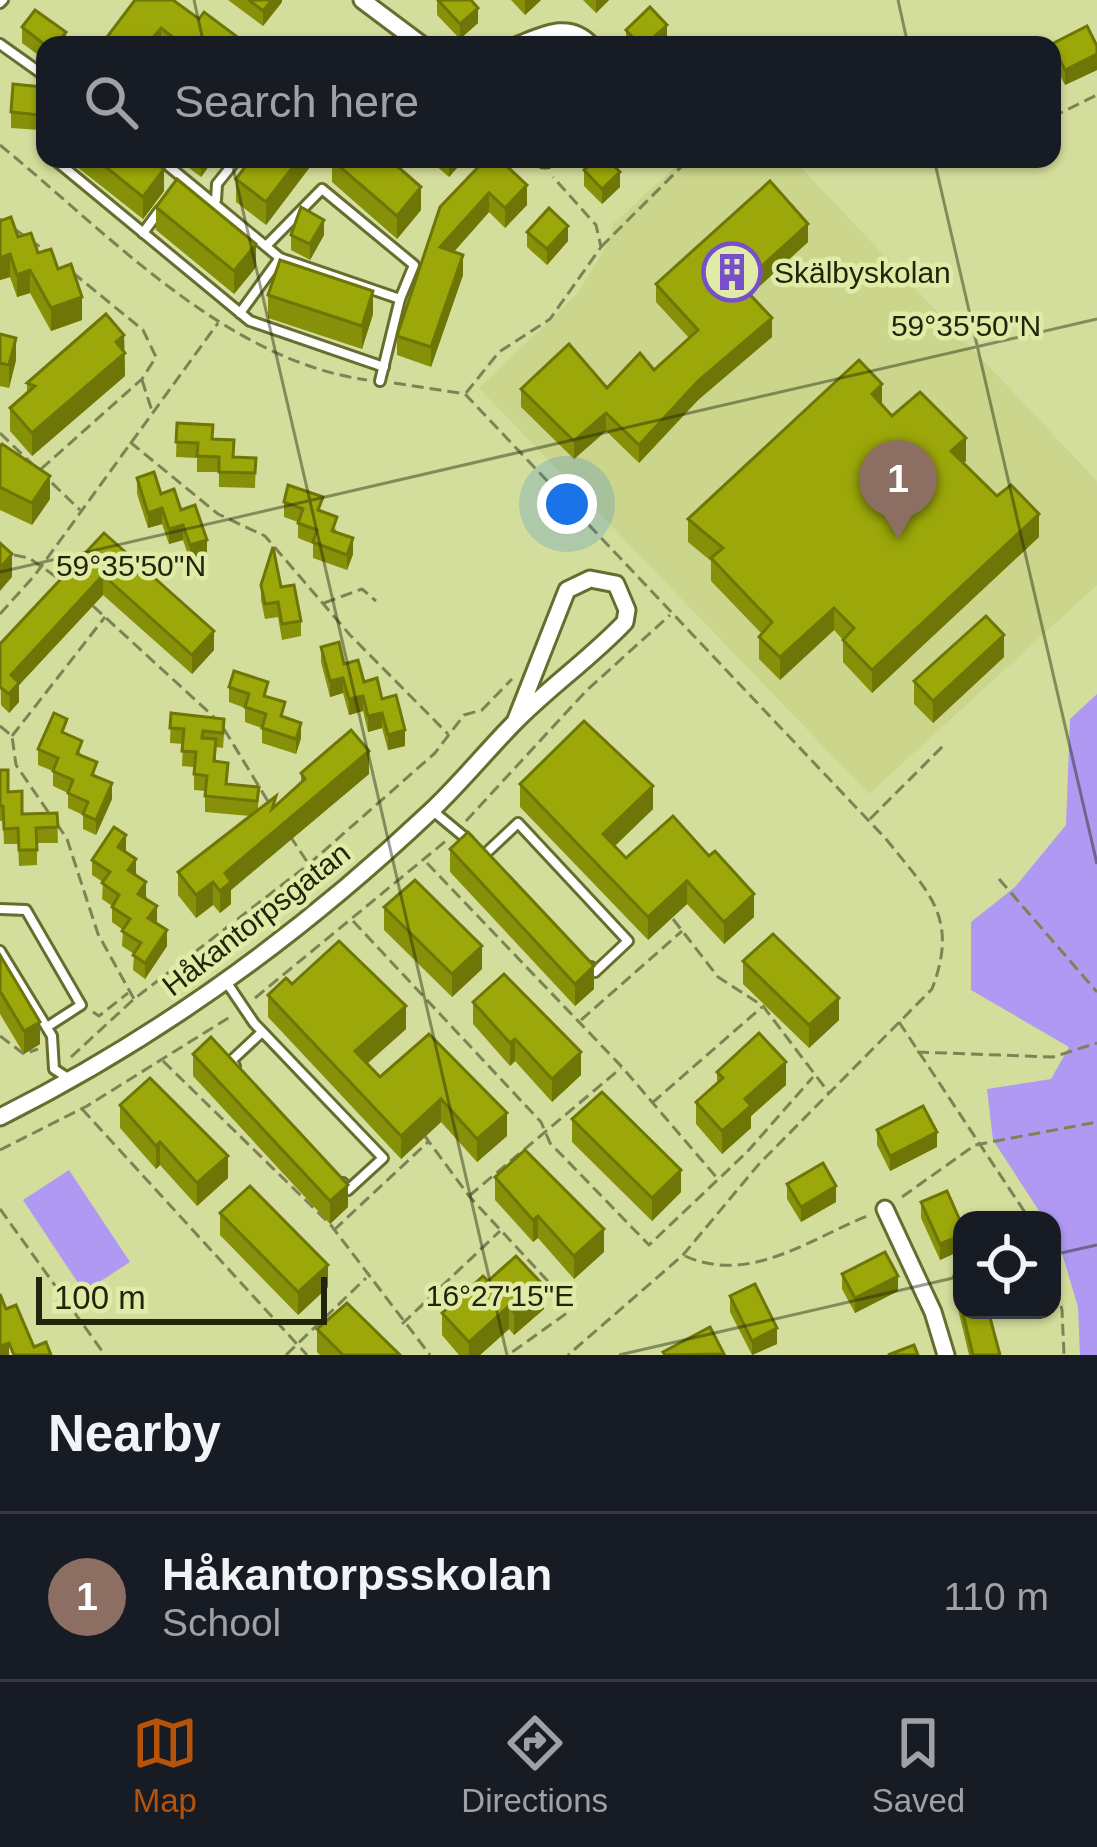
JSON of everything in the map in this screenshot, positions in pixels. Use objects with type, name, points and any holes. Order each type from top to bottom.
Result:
[{"type":"street","points":[[362,0],[410,36]]},
{"type":"street","points":[[541,36],[556,30],[583,36]]},
{"type":"street","name":"Håkantorpsgatan","points":[[0,1117],[72,1081],[226,982],[329,902],[432,810],[515,722],[625,622],[627,610],[616,584],[590,579],[567,590],[515,722]]},
{"type":"street","points":[[885,1209],[926,1295],[946,1355]]},
{"type":"lane","points":[[0,44],[36,70]]},
{"type":"lane","points":[[65,168],[240,313],[384,367]]},
{"type":"lane","points":[[170,168],[216,200],[280,258],[400,299]]},
{"type":"lane","points":[[216,200],[217,184],[230,168]]},
{"type":"lane","points":[[143,233],[183,180]]},
{"type":"lane","points":[[267,244],[322,189],[414,265],[400,299],[380,381]]},
{"type":"lane","points":[[240,313],[280,258]]},
{"type":"lane","points":[[432,810],[498,869]]},
{"type":"lane","points":[[484,855],[518,824],[628,941],[595,972],[581,957]]},
{"type":"lane","points":[[0,909],[26,910],[81,1006],[50,1031]]},
{"type":"lane","points":[[0,951],[50,1031],[54,1069],[72,1081]]},
{"type":"lane","points":[[226,982],[262,1032],[383,1158],[348,1190],[333,1173]]},
{"type":"lane","points":[[245,1076],[231,1061],[262,1032]]},
{"type":"path","points":[[1061,113],[1097,95]]},
{"type":"path","points":[[0,145],[218,322],[288,360],[465,394],[868,820],[938,911],[946,952],[932,989],[759,1164],[683,1255],[568,1355]]},
{"type":"path","points":[[547,168],[596,225],[601,247]]},
{"type":"path","points":[[465,394],[499,352],[565,303],[601,247],[680,168]]},
{"type":"path","points":[[0,219],[6,218],[143,330],[156,357],[142,379],[41,470]]},
{"type":"path","points":[[0,614],[42,566],[218,322]]},
{"type":"path","points":[[142,379],[152,411]]},
{"type":"path","points":[[1,436],[81,511]]},
{"type":"path","points":[[130,442],[218,514],[265,536],[322,604],[450,735]]},
{"type":"path","points":[[5,554],[42,566],[74,591]]},
{"type":"path","points":[[322,604],[362,590],[376,601]]},
{"type":"path","points":[[90,603],[220,723],[271,807]]},
{"type":"path","points":[[12,736],[106,616]]},
{"type":"path","points":[[54,1069],[134,999],[309,864],[450,735],[464,715]]},
{"type":"path","points":[[0,727],[12,736],[16,765],[68,838],[78,886],[134,999]]},
{"type":"path","points":[[868,820],[946,743]]},
{"type":"path","points":[[287,832],[309,864]]},
{"type":"path","points":[[425,862],[622,1067],[719,1180]]},
{"type":"path","points":[[999,879],[1097,992]]},
{"type":"path","points":[[669,915],[718,977],[763,1006],[830,1094]]},
{"type":"path","points":[[353,921],[545,1131],[550,1143],[649,1245],[719,1180],[813,1077]]},
{"type":"path","points":[[579,1021],[683,930]]},
{"type":"path","points":[[81,1006],[99,1016],[130,992]]},
{"type":"path","points":[[650,1105],[763,1006]]},
{"type":"path","points":[[899,1022],[975,1145],[1023,1211]]},
{"type":"path","points":[[0,1036],[24,1054],[42,1048],[50,1031]]},
{"type":"path","points":[[916,1052],[1053,1057],[1097,1043]]},
{"type":"path","points":[[162,1060],[334,1230],[430,1355]]},
{"type":"path","points":[[469,1196],[545,1131],[555,1129],[622,1067]]},
{"type":"path","points":[[82,1108],[308,1355]]},
{"type":"path","points":[[683,1255],[701,1263],[770,1260],[885,1209],[975,1145],[1097,1122]]},
{"type":"path","points":[[414,1125],[469,1196],[570,1305],[567,1313],[508,1355]]},
{"type":"path","points":[[334,1230],[429,1141]]},
{"type":"path","points":[[0,1208],[105,1355]]},
{"type":"path","points":[[402,1324],[501,1230]]},
{"type":"path","points":[[286,1355],[367,1277]]},
{"type":"path","points":[[1061,1306],[1064,1355]]},
{"type":"shaded area","points":[[674,168],[801,168],[1097,481],[1097,585],[869,794],[479,388],[578,293],[610,240],[613,224]]},
{"type":"shaded area","points":[[1097,694],[1097,1355],[1080,1355],[1078,1307],[1061,1250],[1061,1211],[1039,1211],[993,1140],[987,1089],[1051,1079],[1069,1047],[971,990],[971,922],[1015,887],[1066,825],[1070,719]]},
{"type":"shaded area","points":[[69,1170],[130,1262],[84,1292],[23,1200]]},
{"type":"building","points":[[135,0],[173,0],[199,19],[204,12],[236,36],[171,36],[161,28],[154,36],[108,36]]},
{"type":"building","points":[[249,0],[272,0],[263,11]]},
{"type":"building","points":[[438,0],[471,0],[478,8],[460,24]]},
{"type":"building","points":[[650,7],[667,25],[655,36],[632,36],[626,30]]},
{"type":"building","points":[[35,10],[66,32],[36,38],[22,27]]},
{"type":"building","points":[[1087,26],[1097,54],[1065,70],[1061,39]]},
{"type":"building","points":[[13,84],[36,86],[36,115],[11,112]]},
{"type":"building","points":[[107,168],[163,168],[143,197]]},
{"type":"building","points":[[244,168],[292,168],[266,202],[236,179]]},
{"type":"building","points":[[341,168],[399,168],[421,187],[397,216]]},
{"type":"building","points":[[477,168],[509,168],[527,185],[505,208],[489,193],[440,247],[463,255],[431,347],[397,336],[440,207]]},
{"type":"building","points":[[616,168],[620,172],[602,189],[584,170]]},
{"type":"building","points":[[177,179],[256,244],[234,271],[156,207]]},
{"type":"building","points":[[770,181],[808,224],[741,285],[772,318],[698,381],[639,445],[606,413],[574,441],[521,389],[569,344],[607,388],[640,353],[654,370],[698,330],[656,284]]},
{"type":"building","points":[[301,207],[324,220],[310,244],[291,235]]},
{"type":"building","points":[[549,208],[568,226],[547,249],[527,232]]},
{"type":"building","points":[[11,217],[18,237],[31,233],[38,253],[51,249],[58,269],[71,264],[82,297],[51,308],[30,270],[17,275],[10,254],[0,258],[0,221]]},
{"type":"building","points":[[280,260],[373,291],[362,326],[268,295]]},
{"type":"building","points":[[106,314],[124,335],[116,342],[125,353],[32,433],[10,408],[35,386],[27,383]]},
{"type":"building","points":[[0,334],[16,338],[9,365],[0,363]]},
{"type":"building","points":[[859,360],[882,384],[872,394],[892,416],[920,392],[966,438],[951,451],[997,496],[1011,485],[1039,514],[872,670],[843,640],[854,628],[834,608],[780,657],[759,637],[772,622],[711,558],[723,548],[688,519]]},
{"type":"building","points":[[177,423],[213,425],[212,439],[234,440],[233,457],[256,458],[255,473],[219,472],[219,457],[197,456],[198,443],[176,442]]},
{"type":"building","points":[[2,444],[50,476],[32,503],[0,487]]},
{"type":"building","points":[[154,472],[161,494],[174,489],[181,510],[195,505],[207,540],[190,545],[183,525],[169,529],[162,508],[148,513],[137,478]]},
{"type":"building","points":[[288,485],[323,497],[318,510],[337,517],[332,531],[353,538],[347,555],[313,542],[317,530],[298,523],[303,509],[284,502]]},
{"type":"building","points":[[104,533],[214,631],[192,655],[103,575],[11,675],[19,683],[9,694],[0,687],[0,644]]},
{"type":"building","points":[[0,543],[12,554],[0,568]]},
{"type":"building","points":[[273,547],[281,587],[294,585],[301,621],[282,624],[278,602],[265,604],[261,585]]},
{"type":"building","points":[[986,616],[1004,635],[933,701],[914,681]]},
{"type":"building","points":[[339,642],[344,664],[358,660],[364,682],[377,678],[382,699],[396,695],[405,730],[388,735],[382,713],[368,716],[363,696],[349,699],[343,678],[330,681],[321,647]]},
{"type":"building","points":[[234,671],[268,682],[264,696],[285,702],[281,716],[301,723],[296,739],[262,728],[266,714],[245,707],[249,694],[229,687]]},
{"type":"building","points":[[54,713],[67,719],[62,732],[82,741],[77,754],[97,762],[92,775],[112,783],[96,820],[83,814],[88,802],[68,793],[73,780],[53,771],[58,758],[38,749]]},
{"type":"building","points":[[171,713],[224,719],[223,733],[203,731],[202,738],[216,739],[214,761],[228,763],[226,784],[259,787],[257,801],[205,796],[207,776],[194,774],[196,752],[182,751],[184,729],[170,728]]},
{"type":"building","points":[[584,721],[653,786],[603,834],[626,858],[673,816],[709,856],[715,851],[754,894],[724,922],[687,881],[648,917],[520,784]]},
{"type":"building","points":[[351,730],[369,751],[225,873],[231,882],[220,891],[213,882],[196,895],[178,872],[276,796],[272,809],[305,779],[301,773]]},
{"type":"building","points":[[0,770],[8,770],[8,792],[22,791],[22,814],[57,813],[58,827],[36,828],[37,850],[19,850],[18,828],[4,829]]},
{"type":"building","points":[[114,827],[126,835],[118,847],[136,859],[128,870],[146,882],[138,894],[157,906],[148,918],[167,930],[145,963],[133,955],[141,943],[122,931],[130,919],[112,907],[119,895],[102,883],[110,872],[92,860]]},
{"type":"building","points":[[468,832],[594,966],[575,984],[450,849]]},
{"type":"building","points":[[415,880],[482,946],[452,974],[384,907]]},
{"type":"building","points":[[773,934],[839,998],[809,1025],[743,961]]},
{"type":"building","points":[[339,941],[406,1006],[355,1051],[380,1077],[429,1034],[507,1113],[477,1139],[441,1099],[401,1136],[268,995],[286,978],[292,984]]},
{"type":"building","points":[[0,955],[40,1022],[24,1031],[0,991]]},
{"type":"building","points":[[504,974],[581,1052],[552,1079],[473,1002]]},
{"type":"building","points":[[759,1033],[786,1062],[745,1099],[751,1106],[722,1131],[696,1102],[723,1078],[717,1072]]},
{"type":"building","points":[[211,1037],[348,1185],[330,1201],[193,1054]]},
{"type":"building","points":[[150,1078],[228,1156],[197,1183],[120,1105]]},
{"type":"building","points":[[602,1092],[681,1170],[652,1198],[572,1119]]},
{"type":"building","points":[[923,1106],[937,1132],[890,1156],[877,1130]]},
{"type":"building","points":[[525,1150],[604,1229],[574,1256],[495,1177]]},
{"type":"building","points":[[823,1163],[836,1186],[801,1207],[787,1184]]},
{"type":"building","points":[[250,1186],[328,1265],[298,1292],[220,1213]]},
{"type":"building","points":[[947,1191],[956,1211],[953,1239],[940,1244],[921,1202]]},
{"type":"building","points":[[885,1252],[898,1276],[855,1298],[842,1274]]},
{"type":"building","points":[[516,1256],[544,1286],[514,1312],[509,1306],[469,1342],[442,1313],[483,1276],[488,1281]]},
{"type":"building","points":[[755,1284],[777,1328],[752,1341],[730,1296]]},
{"type":"building","points":[[0,1294],[6,1309],[16,1305],[34,1347],[46,1342],[51,1355],[14,1355],[9,1343],[0,1346]]},
{"type":"building","points":[[347,1303],[400,1355],[343,1355],[317,1329]]},
{"type":"building","points":[[964,1319],[990,1319],[1000,1355],[973,1355]]},
{"type":"building","points":[[710,1327],[724,1354],[663,1352]]},
{"type":"building","points":[[914,1345],[918,1355],[888,1355]]},
{"type":"place","name":"Skälbyskolan","points":[[732,272]]},
{"type":"place","name":"Håkantorpsskolan","points":[[898,539]]}]
